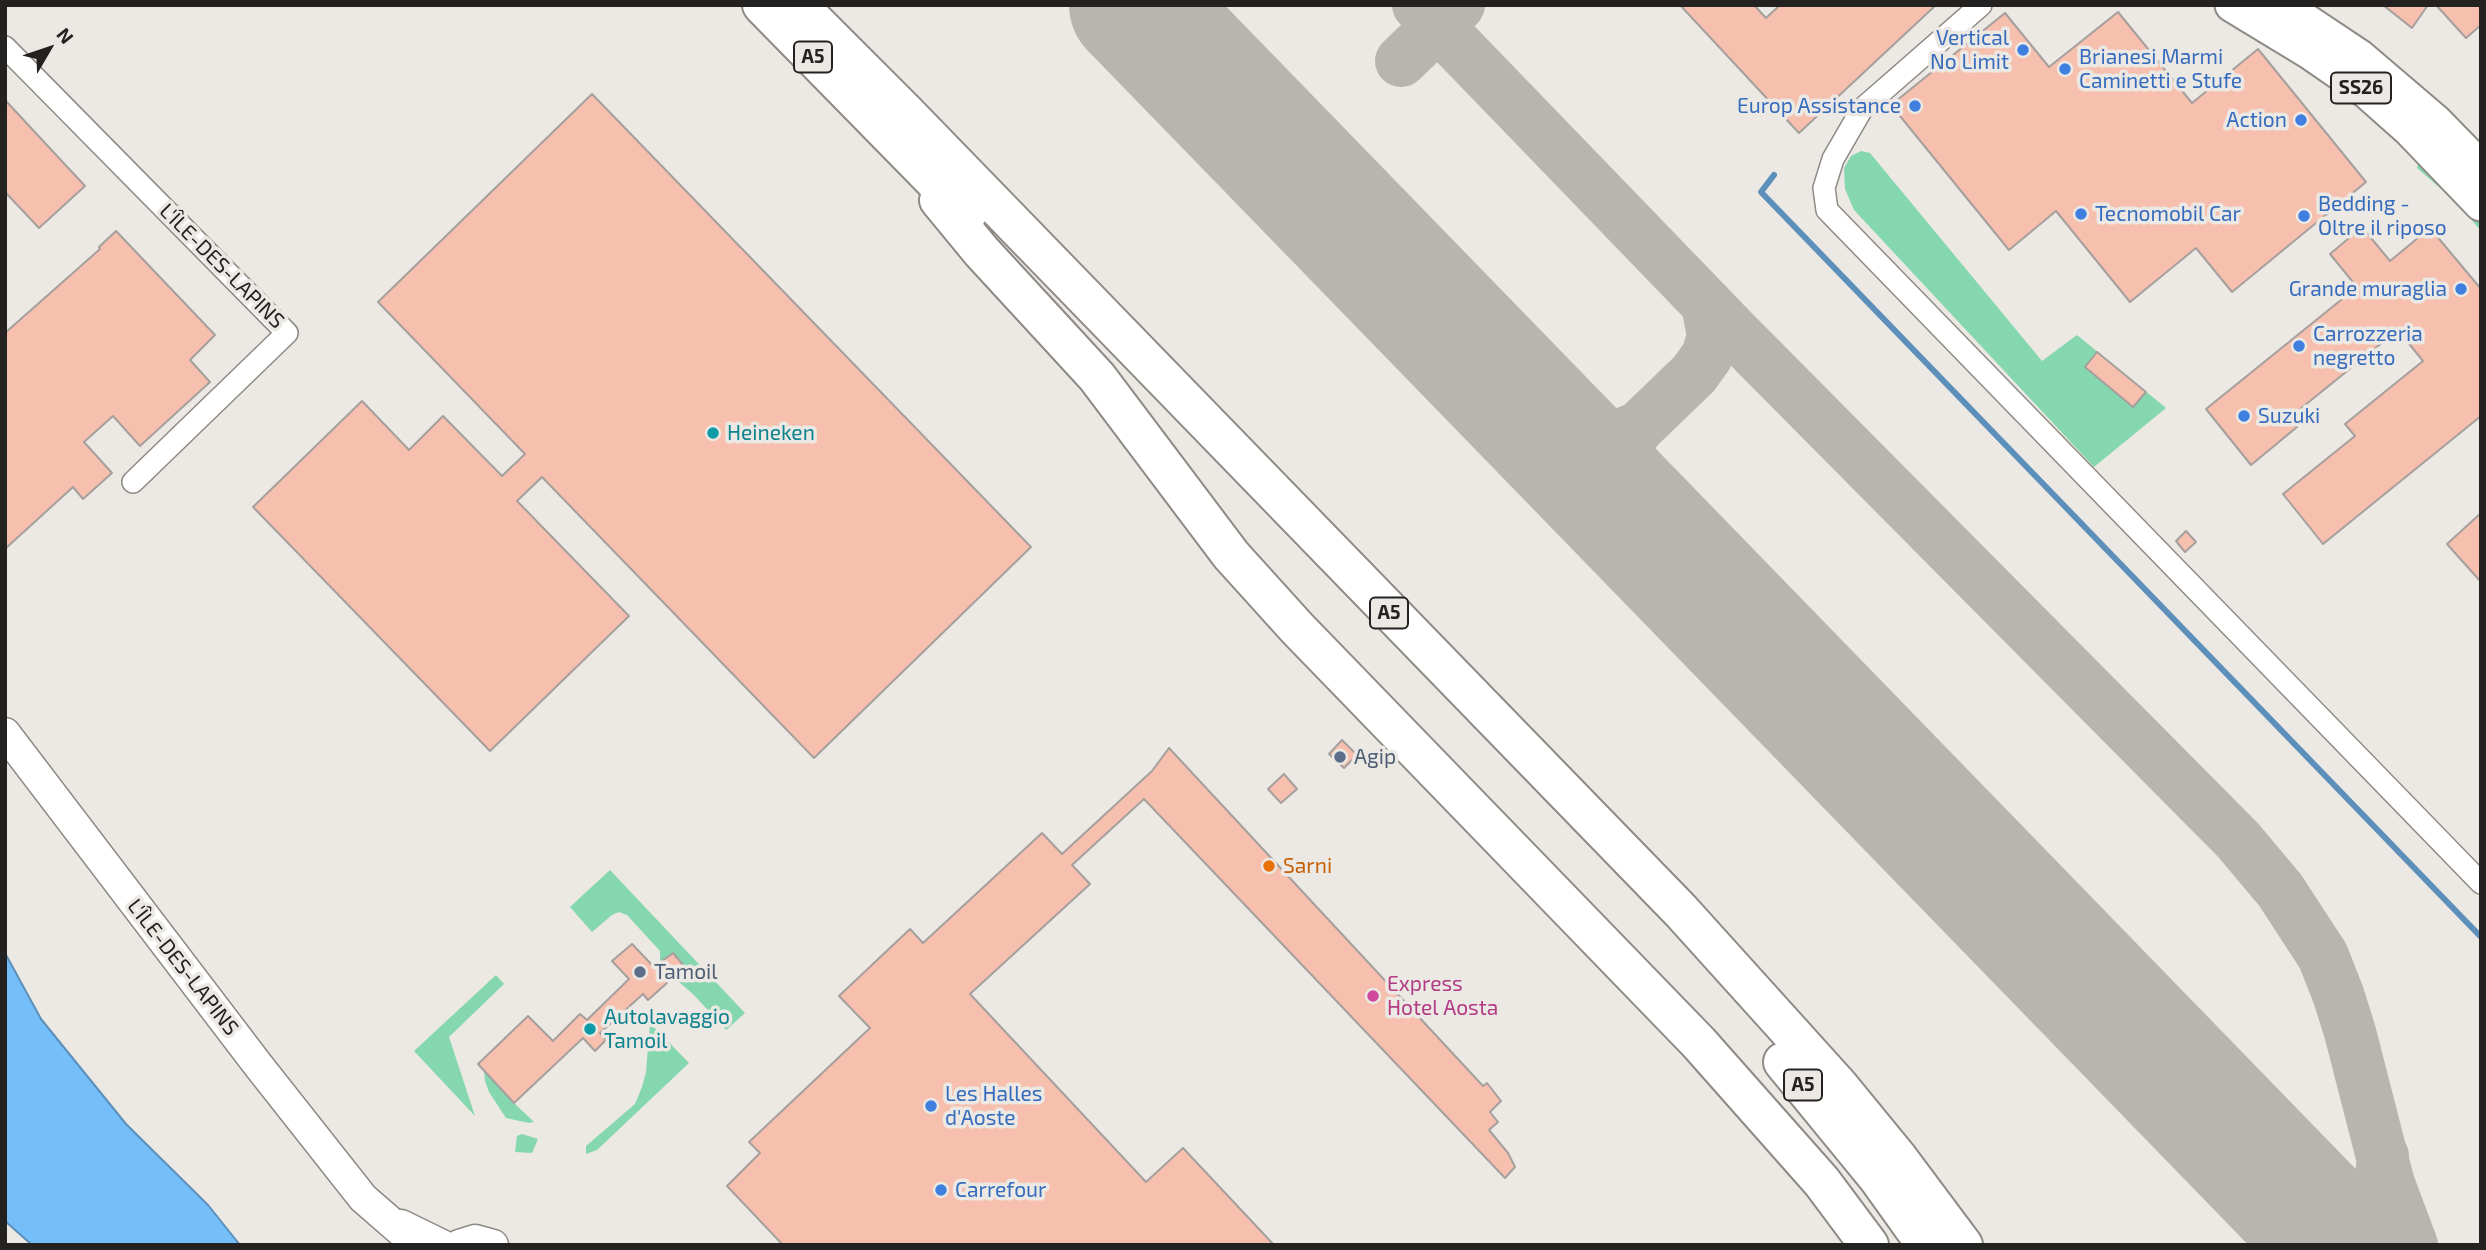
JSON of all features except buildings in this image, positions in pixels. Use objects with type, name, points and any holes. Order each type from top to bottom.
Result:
[{"type":"highway","name":"A5","points":[[762,5],[1668,935],[1807,1089],[1878,1178],[1953,1244]]},
{"type":"highway","name":"A5","points":[[798,5],[1681,911],[1839,1086],[1898,1158],[1953,1244]]},
{"type":"highway","name":"A5","points":[[864,109],[981,251],[1097,377],[1231,555],[1297,628],[1699,1043],[1814,1172],[1870,1245]]},
{"type":"main road","name":"SS26","points":[[2232,5],[2311,53],[2365,91],[2410,130],[2481,204]]},
{"type":"main road","name":"SS26","points":[[2282,5],[2360,57],[2435,121],[2481,168]]},
{"type":"street","points":[[1981,5],[1862,108],[1833,159],[1824,188],[1827,209],[2481,883]]},
{"type":"street","name":"L'ÎLE-DES-LAPINS","points":[[5,47],[288,333],[133,482]]},
{"type":"street","name":"L'ÎLE-DES-LAPINS","points":[[5,733],[363,1198],[417,1245]]},
{"type":"street","name":"L'ÎLE-DES-LAPINS","points":[[363,1198],[410,1231],[442,1245]]},
{"type":"street","points":[[459,1245],[475,1240],[493,1245]]},
{"type":"green space","points":[[1861,151],[1870,153],[2042,361],[2077,335],[2166,408],[2094,467],[1854,210],[1845,189],[1844,168],[1851,156]]},
{"type":"green space","points":[[2429,158],[2481,214],[2481,231],[2455,201],[2417,168],[2418,162]]},
{"type":"green space","points":[[610,870],[745,1013],[726,1030],[693,994],[672,976],[684,966],[673,953],[660,962],[660,951],[627,915],[619,912],[612,915],[592,932],[570,907]]},
{"type":"green space","points":[[496,975],[504,984],[449,1037],[475,1116],[414,1051]]},
{"type":"green space","points":[[650,1023],[689,1063],[597,1150],[586,1154],[586,1146],[635,1104],[646,1072]]},
{"type":"green space","points":[[484,1071],[534,1122],[506,1118],[489,1092]]},
{"type":"green space","points":[[522,1134],[538,1139],[532,1153],[515,1152],[517,1136]]},
{"type":"water","points":[[5,953],[41,1019],[126,1124],[208,1205],[240,1245],[32,1245],[5,1221]]},
{"type":"waterway","points":[[1774,175],[1761,192],[2481,937]]},
{"type":"taxiway","points":[[1418,5],[1732,330],[2238,840],[2280,890],[2323,956],[2338,994],[2389,1184],[2412,1245]]},
{"type":"taxiway","points":[[1401,61],[1459,5]]},
{"type":"taxiway","points":[[1650,536],[1627,483],[1629,448],[1632,436],[1639,427],[1694,374],[1707,356],[1713,336],[1707,304]]},
{"type":"taxiway","points":[[1531,414],[1581,439],[1612,438],[1639,427]]},
{"type":"taxiway","points":[[2267,1171],[2315,1204],[2329,1209],[2341,1208],[2371,1194],[2381,1177],[2383,1156]]},
{"type":"runway","points":[[1134,5],[2339,1245]]},
{"type":"place","name":"Vertical No Limit","points":[[2023,50]]},
{"type":"place","name":"Brianesi Marmi Caminetti e Stufe","points":[[2065,69]]},
{"type":"place","name":"Europ Assistance","points":[[1915,106]]},
{"type":"place","name":"Action","points":[[2301,120]]},
{"type":"place","name":"Tecnomobil Car","points":[[2081,214]]},
{"type":"place","name":"Bedding - Oltre il riposo","points":[[2304,216]]},
{"type":"place","name":"Grande muraglia","points":[[2461,289]]},
{"type":"place","name":"Carrozzeria negretto","points":[[2299,346]]},
{"type":"place","name":"Suzuki","points":[[2244,416]]},
{"type":"place","name":"Heineken","points":[[713,433]]},
{"type":"place","name":"Agip","points":[[1340,757]]},
{"type":"place","name":"Sarni","points":[[1269,866]]},
{"type":"place","name":"Tamoil","points":[[640,972]]},
{"type":"place","name":"Express Hotel Aosta","points":[[1373,996]]},
{"type":"place","name":"Autolavaggio Tamoil","points":[[590,1029]]},
{"type":"place","name":"Les Halles d'Aoste","points":[[931,1106]]},
{"type":"place","name":"Carrefour","points":[[941,1190]]}]
